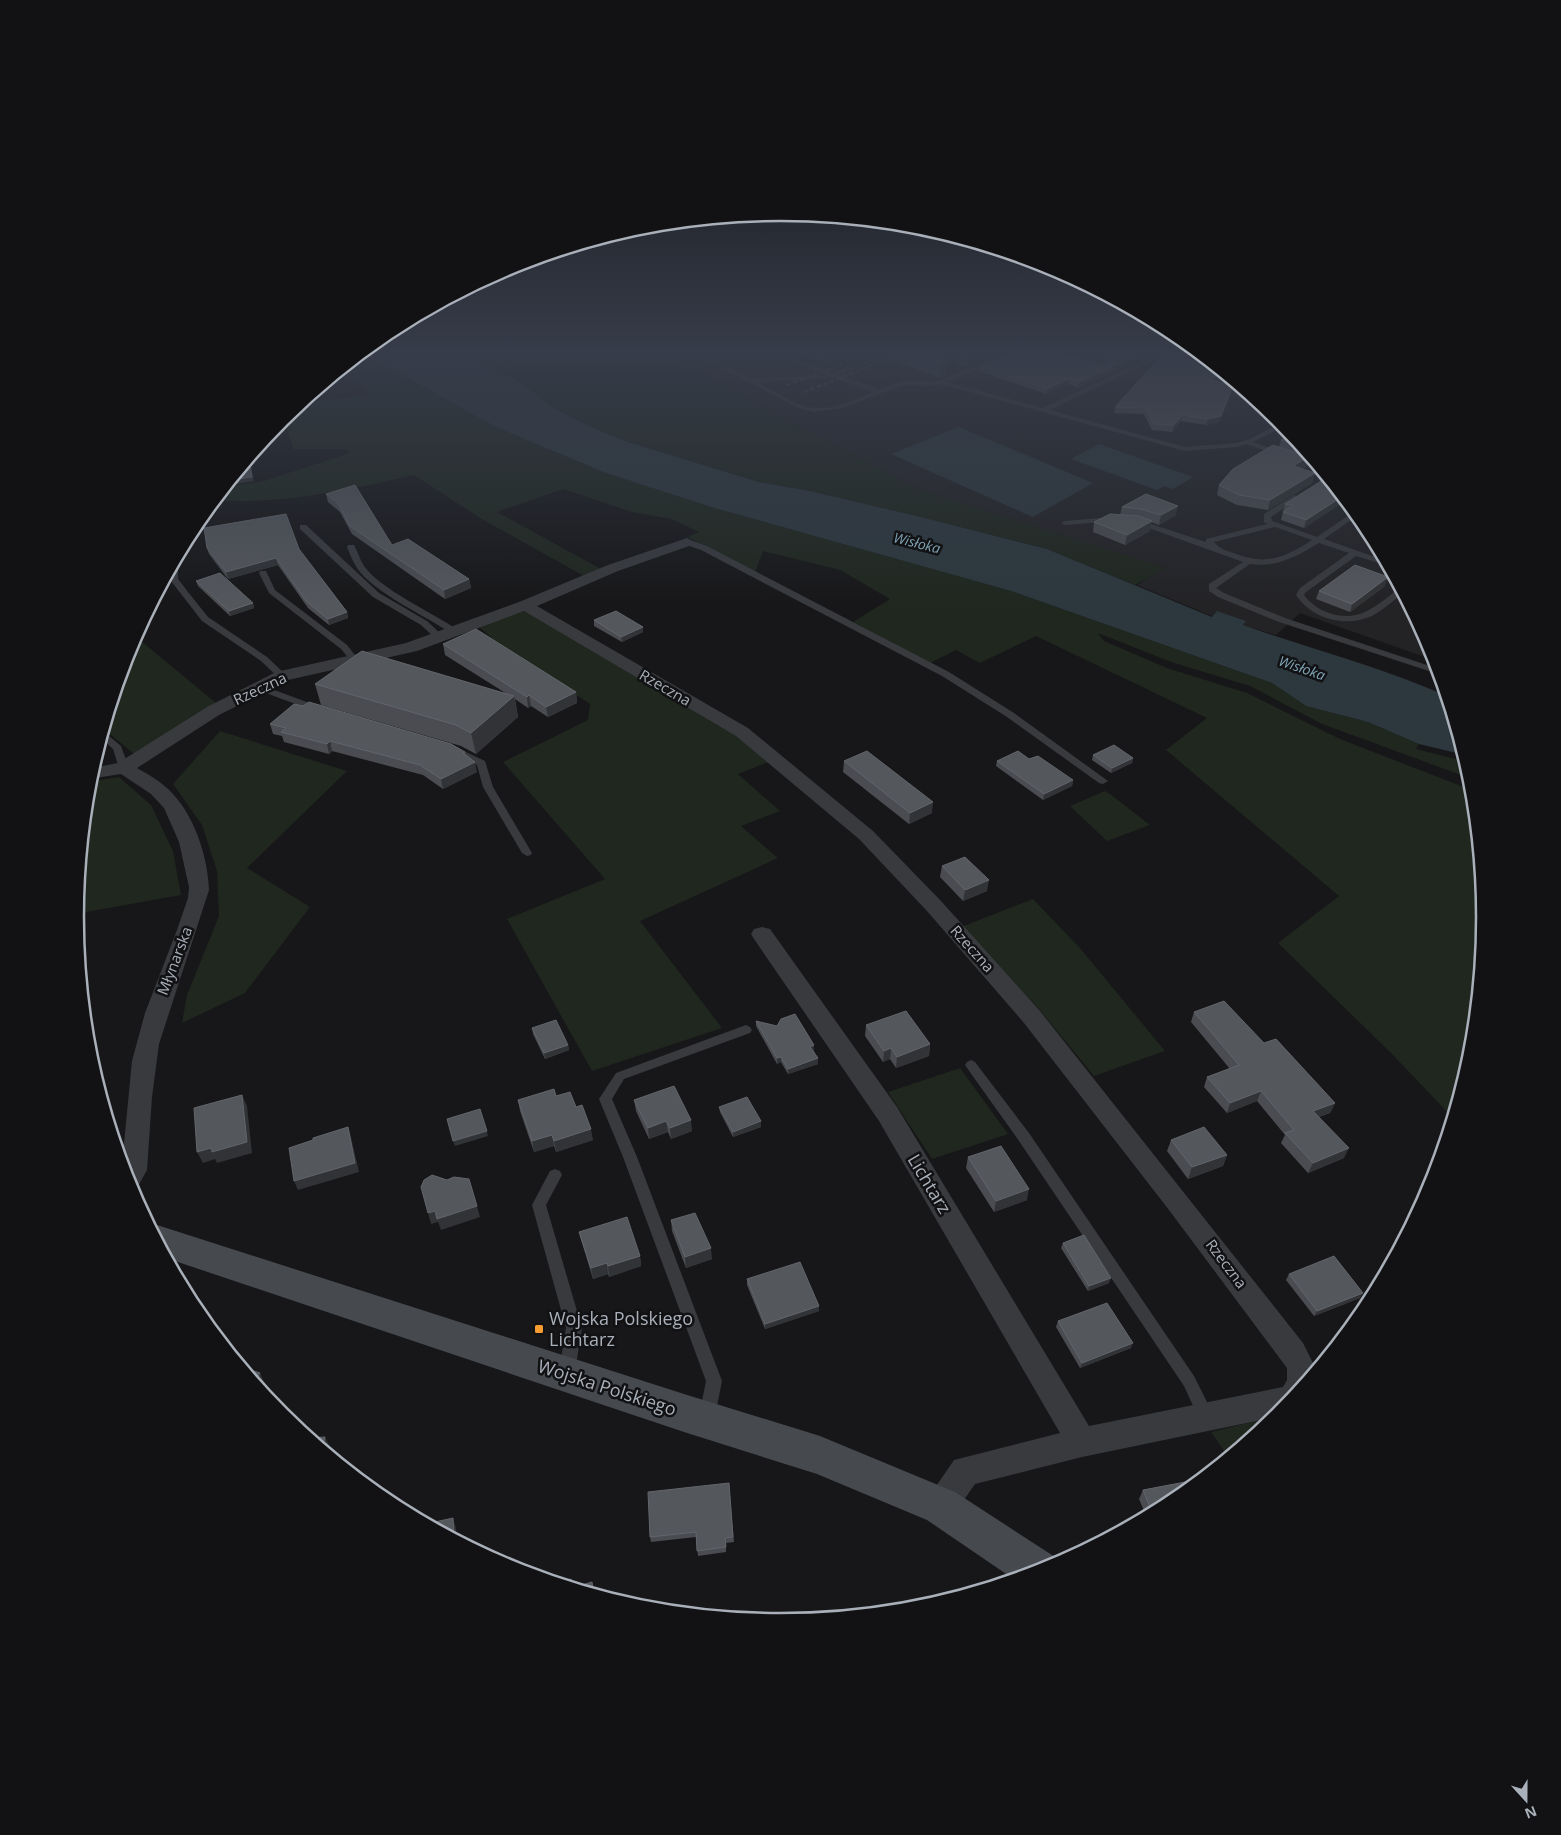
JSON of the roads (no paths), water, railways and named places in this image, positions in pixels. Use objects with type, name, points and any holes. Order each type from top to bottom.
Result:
[{"type":"street","name":"Rzeczna","points":[[124,768],[161,742],[258,687],[282,676],[411,647],[524,605],[613,568],[687,542]]},
{"type":"street","name":"Rzeczna","points":[[524,605],[742,732],[873,842],[934,906],[1032,1017],[1167,1186],[1293,1352],[1301,1365],[1304,1377]]},
{"type":"street","points":[[99,772],[124,768]]},
{"type":"street","name":"Młynarska","points":[[124,768],[158,789],[170,801],[183,827],[196,865],[200,888],[186,940],[160,998],[151,1029],[133,1172]]},
{"type":"street","name":"Lichtarz","points":[[762,934],[888,1114],[1082,1442]]},
{"type":"street","name":"Wojska Polskiego","points":[[165,1243],[566,1375],[820,1455],[941,1506],[1032,1567]]},
{"type":"street","points":[[941,1506],[965,1472],[1082,1442],[1281,1401]]},
{"type":"lane","points":[[1133,435],[1185,449],[1209,449],[1246,442],[1261,435]]},
{"type":"lane","points":[[1246,442],[1309,464]]},
{"type":"lane","points":[[1305,492],[1267,516],[1268,522],[1379,561]]},
{"type":"lane","points":[[1065,523],[1124,520],[1148,524],[1249,561],[1262,563],[1283,559],[1316,540],[1350,516]]},
{"type":"lane","points":[[1215,548],[1209,541],[1213,538],[1274,525]]},
{"type":"lane","points":[[303,527],[376,595],[447,635]]},
{"type":"lane","name":"Rzeczna","points":[[687,542],[704,548],[855,626],[977,693],[1018,720],[1102,781]]},
{"type":"lane","points":[[351,546],[361,568],[383,586],[433,616],[447,635]]},
{"type":"lane","points":[[1354,552],[1303,590],[1300,595],[1307,605],[1336,617],[1357,617],[1374,611],[1397,594]]},
{"type":"lane","points":[[1249,561],[1212,586],[1212,589],[1221,595],[1289,622],[1431,669]]},
{"type":"lane","points":[[263,573],[272,591],[344,647],[354,659]]},
{"type":"lane","points":[[174,575],[174,578],[185,594],[206,619],[264,659],[282,676]]},
{"type":"lane","points":[[258,687],[334,714]]},
{"type":"lane","points":[[107,738],[118,748],[124,768]]},
{"type":"lane","points":[[438,744],[457,750],[482,763],[488,787],[527,854]]},
{"type":"lane","points":[[706,1420],[714,1381],[630,1157],[604,1099],[620,1076],[746,1030]]},
{"type":"lane","points":[[971,1065],[1024,1137],[1189,1382],[1207,1416]]},
{"type":"lane","points":[[555,1175],[539,1205],[574,1328],[566,1375]]},
{"type":"water","name":"Wisłoka","points":[[514,435],[610,435],[628,442],[759,482],[810,491],[1047,549],[1212,617],[1217,611],[1246,621],[1243,625],[1371,667],[1440,693],[1458,753],[1419,744],[1368,722],[1306,706],[1272,683],[1011,591],[711,507],[603,472]]},
{"type":"water","points":[[940,435],[977,435],[1093,483],[1033,517],[891,454]]},
{"type":"water","points":[[1099,444],[1193,477],[1173,489],[1164,486],[1157,490],[1071,459]]},
{"type":"place","name":"Wojska Polskiego Lichtarz","points":[[539,1329]]}]
